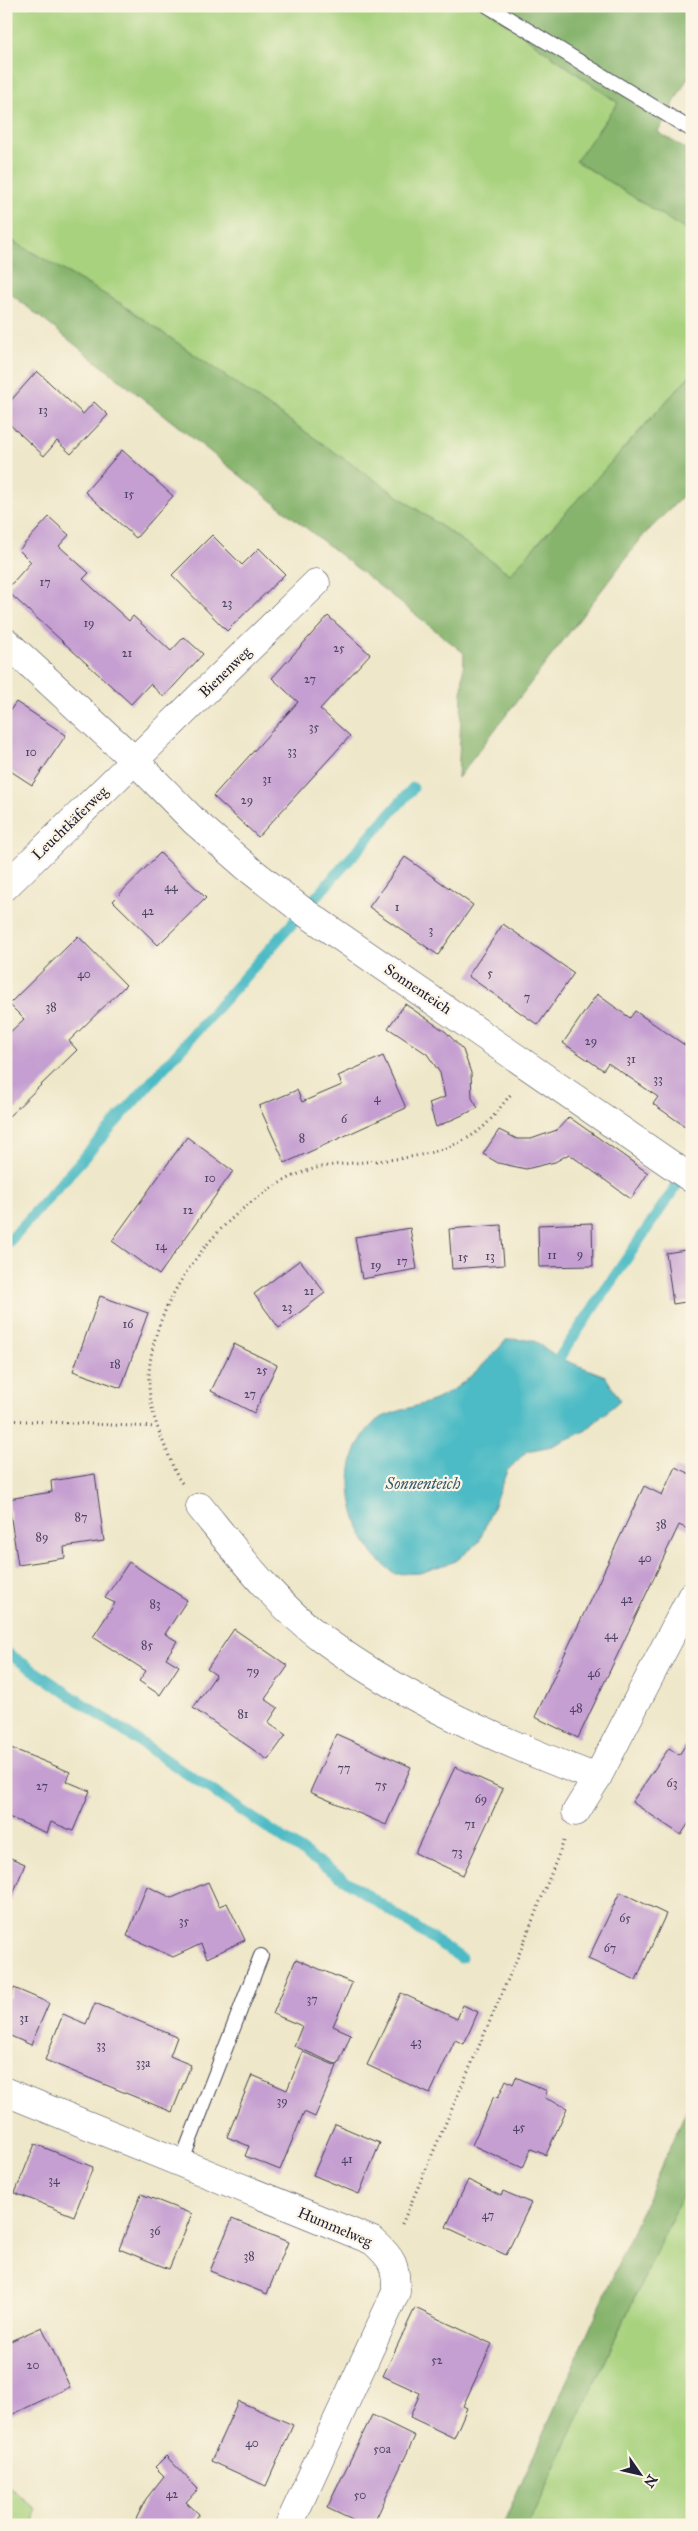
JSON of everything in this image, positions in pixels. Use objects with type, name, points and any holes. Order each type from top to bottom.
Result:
[{"type":"street","name":"Bienenweg","points":[[134,760],[316,583]]},
{"type":"street","points":[[6,642],[134,760]]},
{"type":"street","name":"Leuchtkäferweg","points":[[6,886],[134,760]]},
{"type":"street","name":"Sonnenteich","points":[[134,760],[201,827],[249,869],[303,911],[692,1179]]},
{"type":"street","points":[[200,1507],[264,1585],[323,1639],[390,1683],[445,1712],[549,1760],[596,1778]]},
{"type":"street","points":[[576,1812],[596,1778],[692,1595]]},
{"type":"street","name":"Hummelweg","points":[[6,2092],[373,2241],[388,2254],[396,2269],[396,2292],[288,2525]]},
{"type":"lane","points":[[488,6],[692,130]]},
{"type":"lane","points":[[181,2163],[261,1956]]},
{"type":"path","points":[[200,1507],[178,1478],[156,1427],[149,1387],[151,1354],[162,1316],[183,1279],[212,1238],[241,1209],[269,1189],[302,1172],[344,1164],[390,1160],[454,1146],[483,1128],[533,1068]]},
{"type":"path","points":[[6,1420],[156,1427]]},
{"type":"path","points":[[388,2254],[522,1947],[576,1812]]},
{"type":"green space","points":[[6,6],[482,6],[618,103],[577,161],[692,234],[692,373],[510,574],[123,305],[6,237]]},
{"type":"green space","points":[[482,6],[692,6],[692,70],[658,132],[692,153],[692,234],[576,161],[618,103]]},
{"type":"green space","points":[[6,237],[123,305],[510,574],[692,373],[692,487],[643,536],[458,778],[464,653],[6,290]]},
{"type":"green space","points":[[692,2097],[692,2175],[528,2525],[503,2525]]},
{"type":"green space","points":[[692,2175],[692,2525],[528,2525]]},
{"type":"green space","points":[[6,2485],[37,2509],[34,2525],[6,2525]]},
{"type":"water","name":"Sonnenteich","points":[[507,1339],[533,1340],[559,1358],[605,1376],[620,1400],[585,1431],[552,1446],[527,1451],[507,1471],[479,1542],[456,1561],[420,1573],[395,1574],[373,1554],[357,1521],[350,1485],[351,1468],[356,1451],[364,1435],[376,1421],[387,1415],[447,1394],[475,1372]]},
{"type":"building","points":[[37,371],[83,414],[94,402],[108,415],[71,454],[57,441],[44,456],[6,421],[6,406]]},
{"type":"building","points":[[122,450],[173,496],[136,538],[85,492]]},
{"type":"building","points":[[49,517],[69,535],[59,546],[89,573],[83,579],[129,621],[133,616],[171,651],[184,637],[203,654],[164,697],[150,684],[131,704],[6,590],[31,562],[19,550]]},
{"type":"building","points":[[212,535],[242,565],[259,548],[285,574],[227,631],[172,575]]},
{"type":"building","points":[[328,616],[370,654],[320,709],[350,736],[258,837],[213,796],[298,702],[272,678]]},
{"type":"building","points":[[16,702],[66,735],[32,785],[6,768],[6,716]]},
{"type":"building","points":[[160,853],[206,898],[158,945],[113,901]]},
{"type":"building","points":[[405,857],[473,905],[438,955],[369,907]]},
{"type":"building","points":[[503,924],[574,973],[538,1025],[468,976]]},
{"type":"building","points":[[78,936],[126,985],[69,1041],[77,1050],[6,1119],[6,1036],[24,1019],[9,1004]]},
{"type":"building","points":[[597,994],[630,1018],[635,1011],[692,1050],[692,1125],[689,1129],[653,1104],[658,1097],[608,1063],[603,1070],[563,1043]]},
{"type":"building","points":[[405,1004],[446,1032],[463,1050],[471,1073],[472,1098],[478,1108],[436,1127],[429,1103],[445,1097],[440,1073],[427,1054],[388,1028]]},
{"type":"building","points":[[383,1056],[406,1108],[285,1163],[259,1106],[297,1090],[302,1102],[342,1085],[338,1076]]},
{"type":"building","points":[[569,1117],[648,1173],[631,1199],[569,1154],[555,1162],[526,1169],[498,1163],[483,1154],[499,1130],[517,1139],[531,1139],[557,1130]]},
{"type":"building","points":[[187,1137],[233,1171],[159,1275],[112,1241]]},
{"type":"building","points":[[592,1223],[593,1266],[539,1267],[538,1225]]},
{"type":"building","points":[[501,1225],[504,1265],[452,1269],[449,1229]]},
{"type":"building","points":[[410,1228],[417,1269],[362,1279],[355,1237]]},
{"type":"building","points":[[692,1249],[692,1301],[673,1304],[666,1253]]},
{"type":"building","points":[[300,1260],[325,1293],[279,1328],[254,1294]]},
{"type":"building","points":[[100,1296],[148,1313],[121,1388],[73,1371]]},
{"type":"building","points":[[234,1344],[277,1365],[254,1413],[211,1391]]},
{"type":"building","points":[[675,1467],[692,1475],[692,1531],[679,1525],[578,1738],[535,1717],[644,1486],[662,1495]]},
{"type":"building","points":[[95,1474],[104,1541],[64,1547],[65,1558],[18,1565],[8,1499],[52,1492],[51,1481]]},
{"type":"building","points":[[129,1562],[187,1600],[165,1634],[177,1641],[166,1658],[179,1666],[160,1695],[139,1681],[146,1671],[93,1637],[115,1603],[105,1598]]},
{"type":"building","points":[[234,1629],[288,1666],[265,1699],[278,1708],[268,1723],[286,1735],[268,1760],[193,1708],[216,1675],[207,1669]]},
{"type":"building","points":[[336,1734],[411,1767],[386,1825],[310,1792]]},
{"type":"building","points":[[692,1735],[692,1818],[681,1835],[632,1802],[669,1748],[679,1755]]},
{"type":"building","points":[[11,1748],[70,1772],[66,1781],[90,1791],[73,1831],[51,1822],[47,1833],[6,1816],[6,1759]]},
{"type":"building","points":[[455,1767],[503,1789],[463,1875],[415,1853]]},
{"type":"building","points":[[6,1856],[25,1864],[6,1912]]},
{"type":"building","points":[[208,1882],[219,1906],[227,1903],[245,1940],[207,1958],[201,1944],[173,1957],[127,1936],[147,1886],[172,1898]]},
{"type":"building","points":[[620,1892],[666,1914],[636,1980],[588,1959]]},
{"type":"building","points":[[296,1959],[352,1983],[333,2026],[351,2034],[338,2065],[294,2046],[302,2026],[273,2014]]},
{"type":"building","points":[[14,1988],[49,2003],[31,2045],[6,2034],[6,1996],[10,1998]]},
{"type":"building","points":[[401,1993],[457,2019],[463,2005],[478,2012],[464,2044],[455,2040],[430,2094],[367,2065]]},
{"type":"building","points":[[95,2003],[177,2037],[170,2056],[191,2065],[172,2112],[45,2060],[63,2014],[86,2024]]},
{"type":"building","points":[[303,2052],[337,2066],[315,2117],[304,2112],[280,2170],[245,2156],[249,2146],[227,2137],[252,2075],[287,2090]]},
{"type":"building","points":[[516,2077],[547,2091],[545,2098],[567,2108],[546,2155],[531,2149],[523,2168],[472,2145],[494,2096],[498,2098],[506,2080],[513,2084]]},
{"type":"building","points":[[335,2124],[380,2143],[359,2194],[313,2175]]},
{"type":"building","points":[[35,2144],[93,2167],[74,2216],[15,2193]]},
{"type":"building","points":[[468,2180],[501,2196],[503,2191],[531,2203],[506,2255],[446,2227]]},
{"type":"building","points":[[141,2194],[192,2214],[169,2269],[119,2249]]},
{"type":"building","points":[[232,2219],[288,2242],[267,2294],[210,2271]]},
{"type":"building","points":[[415,2308],[492,2344],[463,2406],[467,2408],[454,2438],[410,2417],[420,2393],[383,2376]]},
{"type":"building","points":[[42,2327],[70,2387],[9,2416],[6,2411],[6,2343]]},
{"type":"building","points":[[238,2401],[293,2425],[266,2486],[211,2461]]},
{"type":"building","points":[[372,2415],[415,2436],[373,2525],[363,2525],[327,2508]]},
{"type":"building","points":[[166,2456],[198,2489],[186,2502],[199,2514],[192,2525],[133,2525],[146,2499],[164,2476],[155,2467]]},
{"type":"waterway","points":[[6,1245],[413,788]]},
{"type":"waterway","points":[[559,1358],[685,1173]]},
{"type":"waterway","points":[[6,1652],[461,1958]]}]
